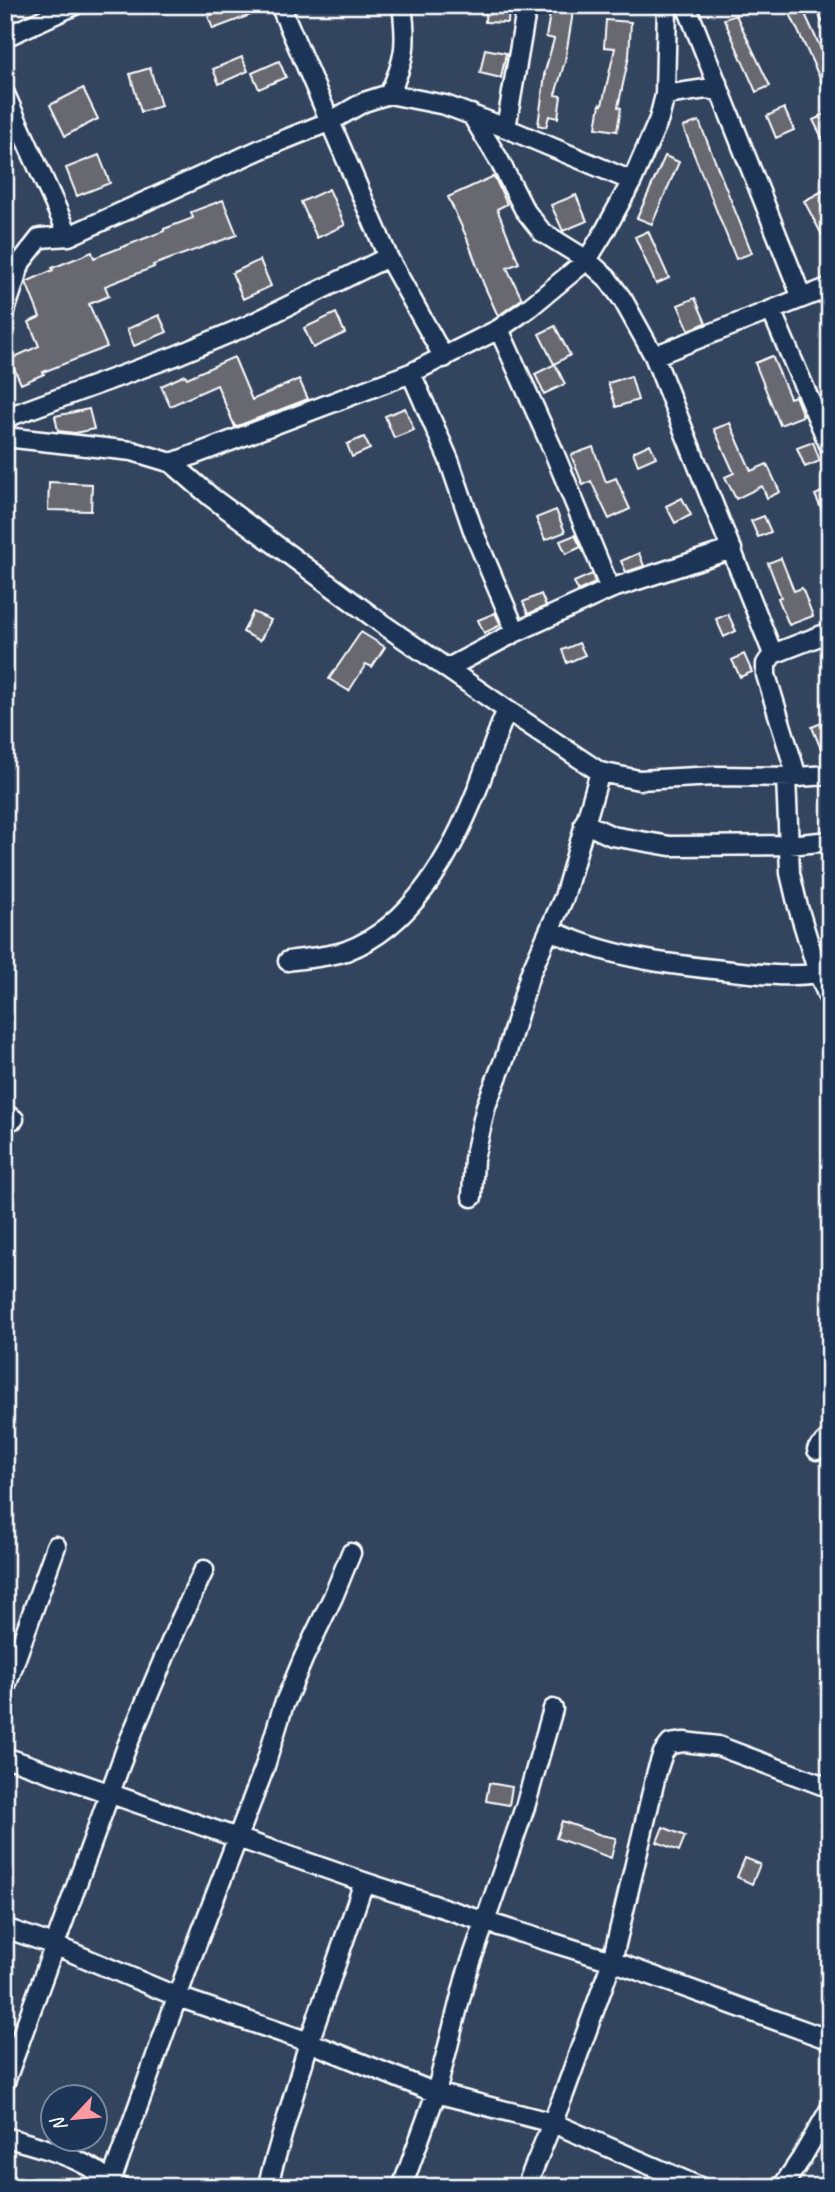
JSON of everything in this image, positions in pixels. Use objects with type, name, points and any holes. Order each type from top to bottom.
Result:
[{"type":"street","points":[[5,37],[75,5]]},
{"type":"street","points":[[280,5],[388,257],[444,358]]},
{"type":"street","points":[[388,94],[401,70],[406,34],[402,5]]},
{"type":"street","points":[[506,128],[527,5]]},
{"type":"street","points":[[172,463],[411,373],[444,358],[499,329],[587,260],[632,181],[659,119],[665,95],[667,5]]},
{"type":"street","points":[[686,5],[803,298]]},
{"type":"street","points":[[827,5],[830,14]]},
{"type":"street","points":[[665,95],[706,89],[720,91]]},
{"type":"street","points":[[5,94],[69,236]]},
{"type":"street","points":[[5,311],[21,262],[40,238],[69,236],[261,149],[331,121],[364,102],[388,94],[445,105],[471,114],[632,181]]},
{"type":"street","points":[[471,114],[524,209],[542,232],[587,260],[607,278],[623,300],[654,356],[773,654]]},
{"type":"street","points":[[5,418],[175,356],[249,325],[388,257]]},
{"type":"street","points":[[654,356],[829,288]]},
{"type":"street","points":[[771,310],[830,447]]},
{"type":"street","points":[[499,329],[611,589]]},
{"type":"street","points":[[411,373],[449,460],[474,533],[516,632]]},
{"type":"street","points":[[5,437],[132,451],[172,463],[212,497],[374,617],[600,772],[639,780],[830,775]]},
{"type":"street","points":[[448,668],[516,632],[611,589],[732,548]]},
{"type":"street","points":[[830,632],[773,654],[766,664],[765,675],[791,777],[790,873],[818,973],[830,1001]]},
{"type":"street","points":[[288,961],[344,951],[373,938],[411,906],[461,826],[507,710]]},
{"type":"street","points":[[472,1197],[474,1159],[486,1107],[506,1055],[530,974],[564,897],[600,772]]},
{"type":"street","points":[[584,823],[612,836],[670,846],[789,845],[830,841]]},
{"type":"street","points":[[550,930],[575,942],[615,954],[671,965],[775,975],[818,973]]},
{"type":"street","points":[[5,1689],[56,1546]]},
{"type":"street","points":[[5,2137],[77,2160],[90,2166],[113,2185],[178,1997],[264,1769],[292,1683],[351,1553]]},
{"type":"street","points":[[5,2082],[127,1746],[204,1570]]},
{"type":"street","points":[[402,2187],[436,2093],[467,1976],[525,1807],[554,1709]]},
{"type":"street","points":[[526,2187],[612,1961],[663,1753],[670,1744],[684,1742],[718,1746],[830,1788]]},
{"type":"street","points":[[5,1757],[236,1839],[612,1961],[830,2040]]},
{"type":"street","points":[[267,2187],[309,2042],[364,1882]]},
{"type":"street","points":[[5,1928],[54,1945],[178,1997],[309,2042],[436,2093],[552,2123],[700,2187]]},
{"type":"street","points":[[782,2187],[802,2159],[830,2109]]},
{"type":"building","points":[[237,5],[269,5],[269,8],[213,29],[208,16]]},
{"type":"building","points":[[486,5],[509,5],[508,23],[485,22]]},
{"type":"building","points":[[786,5],[801,5],[830,67],[830,100]]},
{"type":"building","points":[[551,8],[573,12],[565,61],[555,95],[561,96],[558,118],[549,116],[546,127],[538,125],[544,75],[554,39],[546,37]]},
{"type":"building","points":[[736,15],[770,86],[756,92],[724,19]]},
{"type":"building","points":[[606,20],[631,22],[629,56],[618,107],[621,108],[617,131],[596,128],[615,48],[604,47]]},
{"type":"building","points":[[485,49],[506,53],[501,78],[480,73]]},
{"type":"building","points":[[242,57],[248,71],[219,84],[213,69]]},
{"type":"building","points":[[279,61],[286,77],[259,89],[252,73]]},
{"type":"building","points":[[150,68],[161,106],[141,112],[130,74]]},
{"type":"building","points":[[83,88],[98,119],[65,136],[50,105]]},
{"type":"building","points":[[784,108],[794,130],[776,138],[767,116]]},
{"type":"building","points":[[830,112],[830,153],[813,120]]},
{"type":"building","points":[[699,121],[752,253],[736,259],[683,127]]},
{"type":"building","points":[[99,155],[110,183],[77,196],[66,168]]},
{"type":"building","points":[[665,156],[679,162],[652,224],[637,218]]},
{"type":"building","points":[[494,176],[507,204],[497,209],[519,263],[507,268],[522,299],[498,316],[448,197]]},
{"type":"building","points":[[830,187],[830,250],[804,201]]},
{"type":"building","points":[[329,189],[345,225],[317,238],[301,202]]},
{"type":"building","points":[[576,195],[587,221],[563,231],[551,205]]},
{"type":"building","points":[[223,200],[237,235],[153,265],[154,267],[105,286],[109,296],[89,304],[107,347],[43,372],[44,374],[21,384],[10,359],[39,346],[29,322],[40,317],[26,282],[92,252],[94,258],[164,231],[193,218],[191,212]]},
{"type":"building","points":[[648,231],[669,278],[656,284],[635,237]]},
{"type":"building","points":[[260,260],[271,286],[243,299],[232,273]]},
{"type":"building","points":[[695,298],[706,323],[689,330],[678,305]]},
{"type":"building","points":[[336,313],[345,333],[313,348],[304,328]]},
{"type":"building","points":[[159,315],[167,332],[134,346],[127,329]]},
{"type":"building","points":[[555,326],[570,355],[554,364],[539,334]]},
{"type":"building","points":[[772,356],[790,398],[795,396],[803,416],[780,425],[755,363]]},
{"type":"building","points":[[234,357],[252,400],[299,379],[308,399],[235,427],[217,385],[170,406],[161,386],[185,375],[187,378]]},
{"type":"building","points":[[555,364],[565,384],[544,394],[535,374]]},
{"type":"building","points":[[631,376],[638,400],[616,407],[608,383]]},
{"type":"building","points":[[405,408],[414,430],[394,438],[385,416]]},
{"type":"building","points":[[89,409],[94,429],[75,433],[58,431],[55,416]]},
{"type":"building","points":[[730,423],[751,471],[767,464],[780,492],[767,498],[762,486],[736,499],[725,477],[734,473],[714,429]]},
{"type":"building","points":[[364,437],[370,449],[352,457],[347,444]]},
{"type":"building","points":[[813,442],[820,461],[805,467],[797,448]]},
{"type":"building","points":[[650,444],[656,457],[638,465],[633,452]]},
{"type":"building","points":[[593,447],[606,482],[616,478],[630,509],[609,519],[591,481],[583,485],[571,455]]},
{"type":"building","points":[[49,482],[92,484],[91,511],[48,510]]},
{"type":"building","points":[[830,488],[830,528],[815,495]]},
{"type":"building","points":[[682,498],[691,515],[675,523],[666,506]]},
{"type":"building","points":[[556,510],[565,532],[545,540],[536,518]]},
{"type":"building","points":[[764,516],[771,532],[758,537],[751,521]]},
{"type":"building","points":[[575,535],[581,547],[566,554],[560,541]]},
{"type":"building","points":[[639,553],[644,566],[626,572],[621,561]]},
{"type":"building","points":[[781,558],[794,591],[802,588],[813,616],[789,625],[768,563]]},
{"type":"building","points":[[592,574],[595,583],[578,591],[574,582]]},
{"type":"building","points":[[541,594],[546,606],[528,614],[523,602]]},
{"type":"building","points":[[253,612],[271,620],[260,641],[243,632]]},
{"type":"building","points":[[495,613],[501,625],[484,633],[478,620]]},
{"type":"building","points":[[728,614],[736,631],[724,637],[716,619]]},
{"type":"building","points":[[361,632],[385,647],[372,667],[366,664],[349,691],[329,679]]},
{"type":"building","points":[[579,643],[585,655],[567,663],[562,650]]},
{"type":"building","points":[[744,654],[752,672],[740,677],[732,660]]},
{"type":"building","points":[[830,719],[830,764],[827,764],[812,727]]},
{"type":"building","points":[[489,1783],[512,1787],[509,1805],[486,1801]]},
{"type":"building","points":[[562,1821],[616,1838],[611,1858],[556,1838]]},
{"type":"building","points":[[663,1827],[685,1836],[679,1851],[657,1842]]},
{"type":"building","points":[[745,1858],[760,1864],[752,1884],[737,1877]]}]
